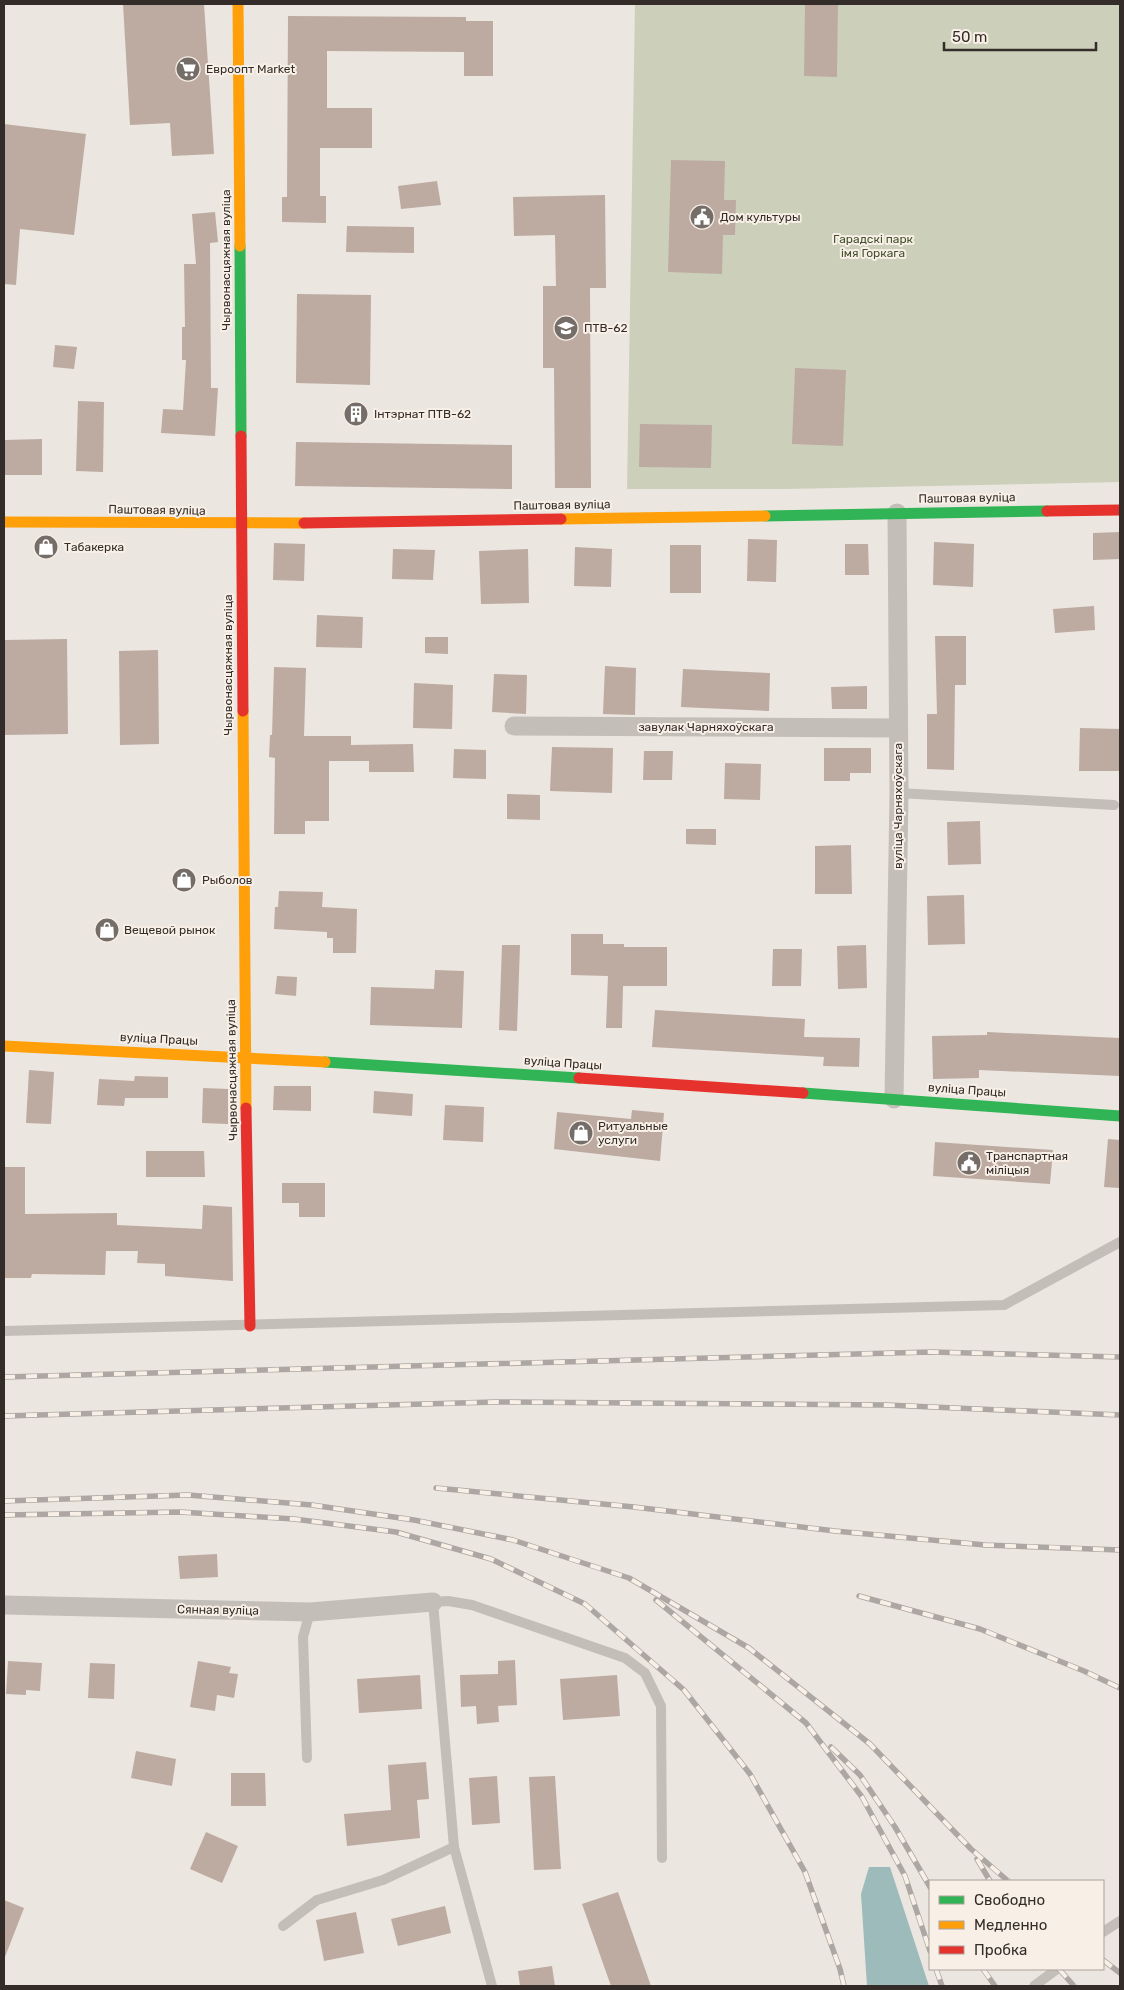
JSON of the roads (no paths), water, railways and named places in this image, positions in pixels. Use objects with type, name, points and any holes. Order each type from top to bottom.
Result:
[{"type":"street","name":"Чырвонасцяжная вуліца","points":[[238,4],[245,1056],[250,1326]]},
{"type":"street","name":"Паштовая вуліца","points":[[4,522],[241,524],[897,512],[1120,510]]},
{"type":"street","name":"вуліца Чарняхоўскага","points":[[894,1099],[899,793],[897,512]]},
{"type":"street","name":"завулак Чарняхоўскага","points":[[514,726],[898,728]]},
{"type":"street","name":"вуліца Працы","points":[[4,1046],[245,1056],[1120,1116]]},
{"type":"street","name":"Сянная вуліца","points":[[4,1605],[310,1612],[432,1602]]},
{"type":"lane","points":[[899,793],[1114,805]]},
{"type":"lane","points":[[4,1331],[1004,1305],[1120,1242]]},
{"type":"lane","points":[[492,1986],[454,1847],[432,1602],[448,1601],[481,1608],[625,1658],[645,1673],[661,1706],[662,1858]]},
{"type":"lane","points":[[307,1758],[302,1637],[310,1612]]},
{"type":"lane","points":[[283,1926],[316,1900],[383,1880],[454,1847]]},
{"type":"lane","points":[[1104,1931],[1120,1921]]},
{"type":"lane","points":[[1034,1986],[1056,1970]]},
{"type":"water","points":[[869,1867],[890,1867],[929,1986],[867,1986],[861,1894]]},
{"type":"railway","points":[[4,1377],[931,1352],[1120,1357]]},
{"type":"railway","points":[[4,1416],[495,1402],[886,1405],[1120,1415]]},
{"type":"railway","points":[[436,1488],[634,1507],[835,1531],[985,1545],[1120,1550]]},
{"type":"railway","points":[[4,1501],[188,1495],[312,1505],[414,1520],[513,1540],[629,1578],[749,1648],[870,1744],[971,1849],[1007,1880]]},
{"type":"railway","points":[[4,1515],[180,1512],[294,1519],[396,1532],[491,1559],[585,1604],[684,1690],[750,1774],[805,1872],[840,1969],[844,1986]]},
{"type":"railway","points":[[859,1596],[980,1629],[1084,1671],[1120,1688]]},
{"type":"railway","points":[[656,1600],[806,1723],[862,1797],[905,1876],[929,1948]]},
{"type":"railway","points":[[831,1747],[860,1775],[895,1827],[929,1885]]},
{"type":"railway","points":[[977,1859],[989,1880]]},
{"type":"railway","points":[[1104,1961],[1120,1973]]},
{"type":"railway","points":[[936,1970],[942,1986]]},
{"type":"railway","points":[[984,1970],[995,1986]]},
{"type":"railway","points":[[1060,1970],[1074,1986]]},
{"type":"place","name":"Евроопт Market","points":[[188,69]]},
{"type":"place","name":"Дом культуры","points":[[702,217]]},
{"type":"place","name":"ПТВ-62","points":[[566,328]]},
{"type":"place","name":"Інтэрнат ПТВ-62","points":[[356,414]]},
{"type":"place","name":"Табакерка","points":[[46,547]]},
{"type":"place","name":"Рыболов","points":[[184,880]]},
{"type":"place","name":"Вещевой рынок","points":[[107,930]]},
{"type":"place","name":"Ритуальные услуги","points":[[581,1133]]},
{"type":"place","name":"Транспартная міліцыя","points":[[969,1163]]},
{"type":"park label","name":"Гарадскі парк імя Горкага","points":[[873,246]]}]
